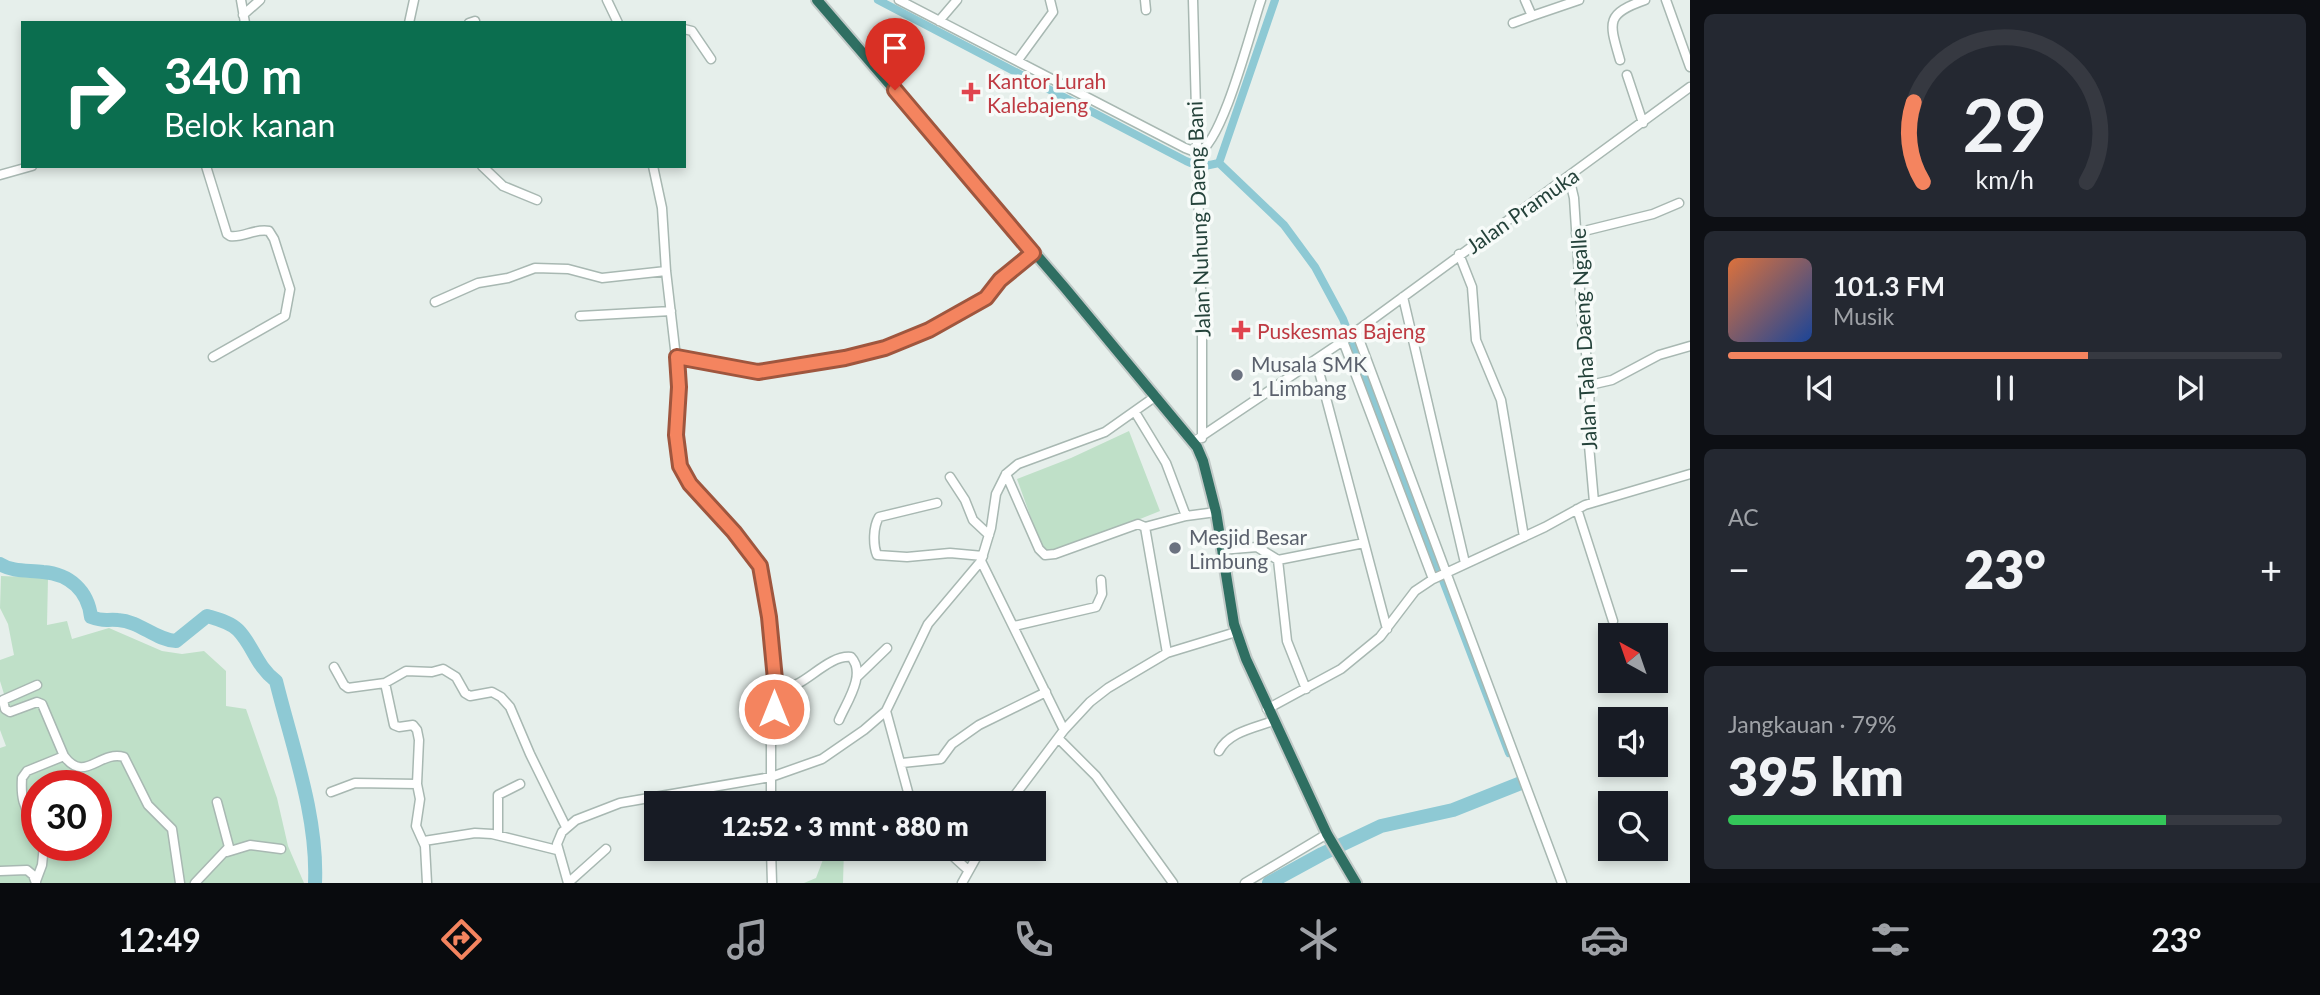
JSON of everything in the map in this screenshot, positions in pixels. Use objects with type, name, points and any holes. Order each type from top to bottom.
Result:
[{"type":"highway","points":[[817,0],[1156,396],[1197,440],[1216,512],[1236,632],[1267,709],[1331,841],[1356,883]]},
{"type":"street","points":[[241,0],[244,19]]},
{"type":"street","points":[[244,19],[260,0]]},
{"type":"street","points":[[409,21],[414,0]]},
{"type":"street","points":[[607,0],[617,21]]},
{"type":"street","points":[[899,0],[1198,155],[1212,140],[1228,103],[1261,0]]},
{"type":"street","points":[[939,21],[957,0]]},
{"type":"street","points":[[1018,60],[1053,12],[1050,0]]},
{"type":"street","points":[[1144,0],[1146,10]]},
{"type":"street","name":"Jalan Nuhung Daeng Bani","points":[[1193,0],[1203,389],[1197,440]]},
{"type":"street","points":[[1525,0],[1532,16]]},
{"type":"street","points":[[1513,23],[1560,3],[1578,0]]},
{"type":"street","points":[[1620,60],[1612,32],[1616,15],[1623,8],[1645,0]]},
{"type":"street","points":[[1665,0],[1690,67]]},
{"type":"street","points":[[686,30],[692,31],[711,59]]},
{"type":"street","points":[[1627,75],[1643,123]]},
{"type":"street","name":"Jalan Pramuka","points":[[1197,440],[1344,340],[1690,87]]},
{"type":"street","points":[[0,175],[25,168]]},
{"type":"street","points":[[207,168],[227,234],[237,237],[261,230],[269,231],[290,289],[285,316],[213,357]]},
{"type":"street","points":[[484,168],[502,186],[537,200]]},
{"type":"street","points":[[653,168],[663,208],[666,271],[677,357],[679,387],[676,435],[680,466],[690,484],[734,532],[760,566],[769,617],[776,690],[771,727],[771,791]]},
{"type":"street","name":"Jalan Taha Daeng Ngalle","points":[[1569,177],[1574,198],[1582,321],[1590,385],[1588,434],[1594,502]]},
{"type":"street","points":[[1576,233],[1653,214],[1679,203]]},
{"type":"street","points":[[677,357],[758,372],[845,358],[885,348],[929,330],[986,298],[1000,280],[1033,253]]},
{"type":"street","points":[[1459,254],[1472,286],[1476,340],[1499,391],[1524,537]]},
{"type":"street","points":[[435,302],[478,284],[508,278],[534,268],[568,269],[602,278],[666,271]]},
{"type":"street","points":[[1403,297],[1465,564]]},
{"type":"street","points":[[580,316],[671,311]]},
{"type":"street","points":[[1355,332],[1440,576]]},
{"type":"street","points":[[1344,340],[1509,737],[1562,883]]},
{"type":"street","points":[[1590,385],[1612,380],[1659,355],[1690,346]]},
{"type":"street","points":[[1316,360],[1387,629]]},
{"type":"street","points":[[606,849],[568,883],[557,850],[558,839],[566,827],[594,812],[620,803],[771,777],[814,763],[831,755],[886,711],[928,624],[982,558],[996,494],[1006,474],[1018,464],[1105,432],[1156,396]]},
{"type":"street","points":[[1136,412],[1166,463],[1186,516]]},
{"type":"street","points":[[1006,474],[1039,549],[1045,555],[1055,554],[1138,524],[1145,527],[1186,516],[1216,512]]},
{"type":"street","points":[[1267,709],[1341,669],[1387,629],[1416,591],[1440,576],[1594,502],[1690,474]]},
{"type":"street","points":[[950,477],[965,500],[973,520],[989,535]]},
{"type":"street","points":[[937,503],[881,516],[876,522],[876,553],[894,558],[950,553],[982,558]]},
{"type":"street","points":[[1577,509],[1600,572],[1613,621]]},
{"type":"street","points":[[1145,527],[1167,653]]},
{"type":"street","points":[[1221,550],[1257,547],[1278,560],[1364,543]]},
{"type":"street","points":[[982,558],[1065,730]]},
{"type":"street","points":[[1278,560],[1287,640],[1306,689]]},
{"type":"street","points":[[1014,626],[1096,607],[1102,594],[1101,580]]},
{"type":"street","points":[[1018,791],[1065,730],[1090,702],[1108,688],[1167,653],[1236,632]]},
{"type":"street","points":[[839,720],[857,677],[887,648]]},
{"type":"street","points":[[776,690],[796,684],[847,656],[856,662],[857,677]]},
{"type":"street","points":[[334,667],[348,688],[385,683],[406,671],[432,672],[443,669],[456,677],[465,693],[470,696],[492,692],[501,696],[510,707],[566,827]]},
{"type":"street","points":[[385,683],[394,725],[413,725],[417,730],[417,784],[420,799],[416,826],[424,841],[427,883]]},
{"type":"street","points":[[37,685],[3,700],[5,709],[10,712],[37,702],[42,704],[64,756],[71,765],[78,768],[117,755],[124,757],[148,805],[172,830],[180,883]]},
{"type":"street","points":[[902,763],[941,759],[951,744],[979,725],[1046,692]]},
{"type":"street","points":[[886,711],[908,791]]},
{"type":"street","points":[[1220,751],[1232,736],[1273,721]]},
{"type":"street","points":[[1059,739],[1096,776],[1173,883]]},
{"type":"street","points":[[29,770],[64,756]]},
{"type":"street","points":[[331,792],[355,783],[417,784]]},
{"type":"street","points":[[498,835],[498,795],[520,784]]},
{"type":"street","points":[[217,802],[229,843],[227,852]]},
{"type":"street","points":[[424,841],[475,833],[498,835],[557,850]]},
{"type":"street","points":[[1245,883],[1331,841]]},
{"type":"street","points":[[195,883],[227,852],[250,845],[281,849]]},
{"type":"street","points":[[36,882],[42,861]]},
{"type":"street","points":[[771,861],[772,883]]},
{"type":"street","points":[[958,861],[968,870]]},
{"type":"street","points":[[962,883],[974,861]]},
{"type":"street","points":[[0,871],[27,870],[36,882]]},
{"type":"green space","points":[[1129,431],[1160,511],[1045,557],[1017,479]]},
{"type":"green space","points":[[1,576],[48,578],[47,625],[67,621],[72,639],[109,628],[162,651],[182,654],[204,651],[226,671],[226,706],[246,709],[277,798],[288,846],[304,883],[0,883],[0,748],[6,746],[0,730],[0,710],[8,707],[0,681],[0,660],[14,655],[8,624],[0,608]]},
{"type":"green space","points":[[822,861],[844,861],[843,883],[804,883],[816,878]]},
{"type":"waterway","points":[[878,0],[1186,161],[1200,167],[1219,163]]},
{"type":"waterway","points":[[1219,163],[1275,0]]},
{"type":"waterway","points":[[1219,163],[1284,225],[1315,267],[1343,319],[1509,753]]},
{"type":"waterway","points":[[0,564],[15,570],[61,576],[82,592],[91,617],[126,621],[168,640],[176,641],[207,616],[238,630],[264,669],[276,681],[308,807],[315,858],[315,883]]},
{"type":"waterway","points":[[1269,883],[1381,826],[1453,810],[1521,783]]},
{"type":"place","name":"Kantor Lurah Kalebajeng","points":[[971,92]]},
{"type":"place","name":"Puskesmas Bajeng","points":[[1241,330]]},
{"type":"place","name":"Musala SMK 1 Limbang","points":[[1237,375]]},
{"type":"place","name":"Mesjid Besar Limbung","points":[[1175,548]]},
{"type":"route","points":[[774,709],[776,690],[769,617],[760,566],[734,532],[683,476],[676,452],[679,387],[677,357],[723,367],[773,372],[885,348],[929,330],[986,298],[1000,280],[1033,253],[895,90]]}]
